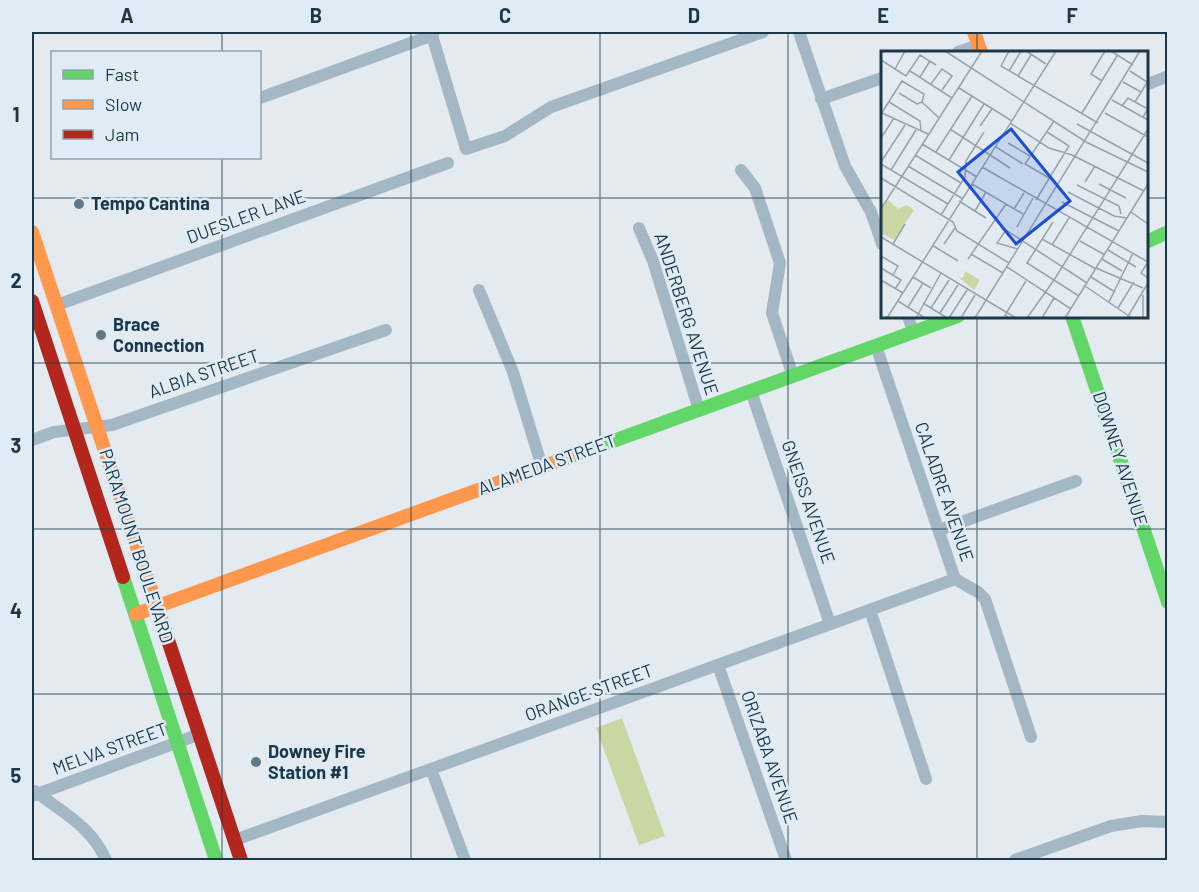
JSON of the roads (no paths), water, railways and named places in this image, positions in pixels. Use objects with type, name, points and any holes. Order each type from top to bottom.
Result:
[{"type":"main road","points":[[974,32],[980,49]]},
{"type":"main road","name":"PARAMOUNT BOULEVARD","points":[[32,232],[242,861]]},
{"type":"main road","points":[[1148,241],[1167,232]]},
{"type":"main road","name":"PARAMOUNT BOULEVARD","points":[[32,301],[216,861]]},
{"type":"main road","name":"ALAMEDA STREET","points":[[136,614],[953,318]]},
{"type":"main road","name":"DOWNEY AVENUE","points":[[1073,318],[1167,602]]},
{"type":"main road","points":[[201,814],[224,838],[235,840]]},
{"type":"street","points":[[261,98],[432,33],[466,149],[504,137],[551,107],[764,32]]},
{"type":"street","points":[[800,32],[845,166],[871,212],[881,241]]},
{"type":"street","points":[[1148,84],[1167,76]]},
{"type":"street","points":[[821,99],[881,78]]},
{"type":"street","name":"DUESLER LANE","points":[[57,305],[448,163]]},
{"type":"street","points":[[741,170],[755,188],[780,263],[772,313],[793,376]]},
{"type":"street","name":"ANDERBERG AVENUE","points":[[639,228],[653,261],[699,410]]},
{"type":"street","points":[[478,290],[513,372],[542,467]]},
{"type":"street","points":[[909,318],[913,333]]},
{"type":"street","name":"ALBIA STREET","points":[[32,440],[54,432],[112,425],[386,330]]},
{"type":"street","name":"CALADRE AVENUE","points":[[876,346],[955,579],[978,592],[985,599],[1031,737]]},
{"type":"street","name":"GNEISS AVENUE","points":[[752,391],[831,624]]},
{"type":"street","points":[[939,530],[1076,481]]},
{"type":"street","name":"ORANGE STREET","points":[[235,840],[955,579]]},
{"type":"street","points":[[870,610],[926,779]]},
{"type":"street","name":"ORIZABA AVENUE","points":[[718,665],[786,861]]},
{"type":"street","name":"MELVA STREET","points":[[34,793],[200,734]]},
{"type":"street","points":[[431,769],[465,861]]},
{"type":"street","points":[[34,793],[81,824],[97,844],[106,861]]},
{"type":"street","points":[[1015,861],[1111,826],[1142,821],[1167,822]]},
{"type":"place","name":"Tempo Cantina","points":[[79,204]]},
{"type":"place","name":"Brace Connection","points":[[101,335]]},
{"type":"place","name":"Downey Fire Station #1","points":[[256,762]]}]
